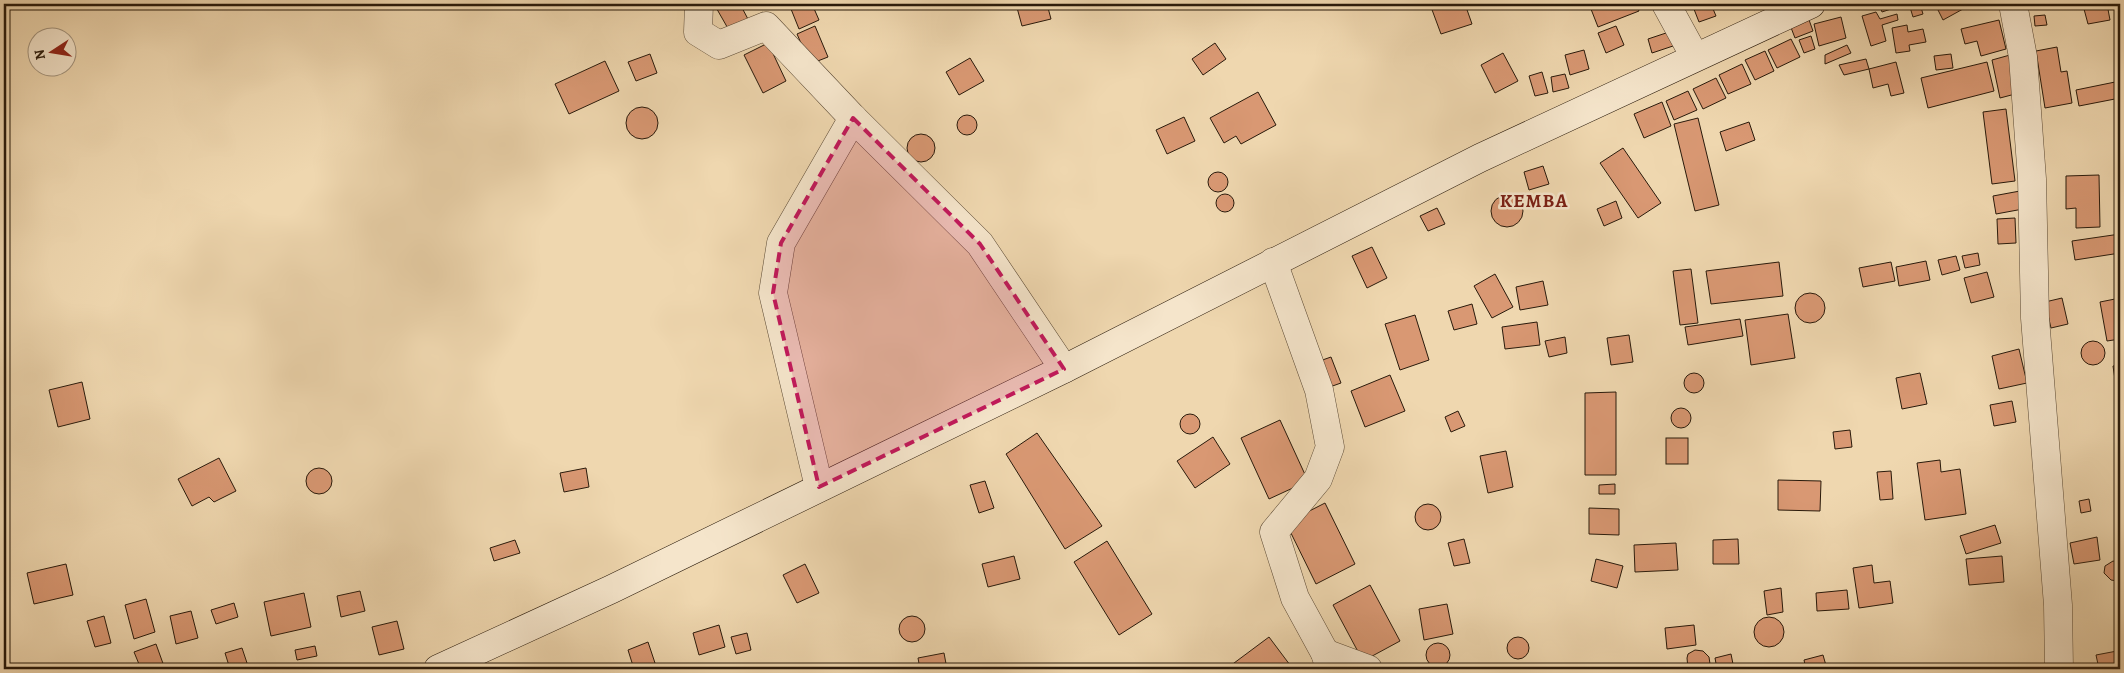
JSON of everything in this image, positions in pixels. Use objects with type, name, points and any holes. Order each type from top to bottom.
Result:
[{"type":"street","points":[[699,4],[698,32],[719,45],[766,26],[853,118],[980,244],[1064,369]]},
{"type":"street","points":[[1666,4],[1696,57]]},
{"type":"street","points":[[438,669],[612,589],[1064,369],[1480,158],[1811,4]]},
{"type":"street","points":[[2013,4],[2023,57],[2032,188],[2035,318],[2058,605],[2059,669]]},
{"type":"street","points":[[819,487],[773,293],[781,244],[853,118]]},
{"type":"street","points":[[1273,262],[1319,390],[1330,447],[1318,479],[1274,532],[1295,598],[1328,661],[1368,669]]},
{"type":"highlighted area","points":[[853,118],[980,244],[1064,369],[819,487],[773,293],[781,243]]},
{"type":"building","points":[[714,4],[740,4],[749,21],[730,32]]},
{"type":"building","points":[[789,4],[812,4],[819,20],[799,29]]},
{"type":"building","points":[[1016,4],[1047,4],[1051,19],[1022,26]]},
{"type":"building","points":[[1441,4],[1465,4],[1472,24],[1441,34],[1431,7]]},
{"type":"building","points":[[1589,4],[1636,4],[1639,11],[1598,27]]},
{"type":"building","points":[[1692,4],[1711,4],[1716,16],[1699,22]]},
{"type":"building","points":[[1879,4],[1906,4],[1882,12]]},
{"type":"building","points":[[1909,4],[1920,4],[1923,14],[1913,17]]},
{"type":"building","points":[[1935,4],[1960,4],[1963,9],[1943,20]]},
{"type":"building","points":[[2107,4],[2110,20],[2088,24],[2084,9]]},
{"type":"building","points":[[1876,12],[1880,19],[1897,14],[1898,20],[1882,25],[1886,41],[1871,46],[1862,16]]},
{"type":"building","points":[[2045,15],[2047,25],[2035,26],[2034,16]]},
{"type":"building","points":[[1808,17],[1813,31],[1795,38],[1790,25]]},
{"type":"building","points":[[1841,17],[1846,38],[1819,46],[1814,24]]},
{"type":"building","points":[[1999,20],[2006,49],[1981,56],[1977,41],[1965,44],[1961,29]]},
{"type":"building","points":[[1907,25],[1908,32],[1923,29],[1926,42],[1909,45],[1910,51],[1896,53],[1892,28]]},
{"type":"building","points":[[815,26],[828,57],[810,64],[797,34]]},
{"type":"building","points":[[1616,26],[1624,45],[1606,53],[1598,33]]},
{"type":"building","points":[[1672,31],[1676,45],[1652,53],[1648,39]]},
{"type":"building","points":[[1811,36],[1815,49],[1804,53],[1799,40]]},
{"type":"building","points":[[1791,39],[1800,57],[1777,68],[1768,50]]},
{"type":"building","points":[[768,43],[786,81],[763,93],[744,55]]},
{"type":"building","points":[[1215,43],[1226,59],[1203,75],[1192,59]]},
{"type":"building","points":[[1847,45],[1851,53],[1825,64],[1825,55]]},
{"type":"building","points":[[2057,47],[2061,72],[2067,71],[2072,103],[2045,108],[2036,51]]},
{"type":"building","points":[[1584,50],[1589,69],[1570,75],[1565,55]]},
{"type":"building","points":[[1765,51],[1774,71],[1755,80],[1745,60]]},
{"type":"building","points":[[1503,53],[1518,81],[1495,93],[1481,65]]},
{"type":"building","points":[[650,54],[657,73],[636,81],[628,62]]},
{"type":"building","points":[[1951,54],[1953,68],[1936,70],[1934,56]]},
{"type":"building","points":[[2010,55],[2019,93],[2000,98],[1992,60]]},
{"type":"building","points":[[970,58],[984,81],[959,95],[946,72]]},
{"type":"building","points":[[1866,59],[1869,69],[1844,75],[1839,65]]},
{"type":"building","points":[[605,61],[619,91],[569,114],[555,84]]},
{"type":"building","points":[[1896,62],[1904,93],[1891,96],[1888,84],[1873,88],[1869,69]]},
{"type":"building","points":[[1987,62],[1994,91],[1928,108],[1921,78]]},
{"type":"building","points":[[1742,64],[1751,84],[1728,94],[1719,75]]},
{"type":"building","points":[[1542,72],[1548,93],[1535,96],[1529,76]]},
{"type":"building","points":[[1565,74],[1569,88],[1553,92],[1551,77]]},
{"type":"building","points":[[1716,78],[1726,98],[1703,109],[1693,89]]},
{"type":"building","points":[[2120,81],[2120,98],[2079,106],[2076,90]]},
{"type":"building","points":[[1688,91],[1697,110],[1674,120],[1666,101]]},
{"type":"building","points":[[1258,92],[1276,125],[1241,144],[1236,136],[1224,143],[1210,118]]},
{"type":"building","points":[[1662,102],[1671,126],[1644,138],[1634,114]]},
{"type":"building","points":[[642,107],[648,108],[653,112],[657,117],[657,129],[653,134],[648,138],[642,139],[636,138],[631,134],[627,129],[626,123],[627,117],[631,112],[636,108]]},
{"type":"building","points":[[2006,109],[2015,181],[1992,184],[1983,112]]},
{"type":"building","points":[[963,115],[971,115],[977,121],[977,129],[971,135],[963,135],[957,129],[957,121]]},
{"type":"building","points":[[1184,117],[1195,141],[1167,154],[1156,130]]},
{"type":"building","points":[[1698,118],[1719,205],[1695,211],[1674,124]]},
{"type":"building","points":[[1749,122],[1755,140],[1726,151],[1720,132]]},
{"type":"building","points":[[921,134],[931,138],[935,148],[931,158],[921,162],[911,158],[907,148],[911,138]]},
{"type":"building","points":[[1623,148],[1661,203],[1638,218],[1600,163]]},
{"type":"building","points":[[1543,166],[1549,184],[1529,190],[1524,172]]},
{"type":"building","points":[[1218,172],[1225,175],[1228,182],[1225,189],[1218,192],[1211,189],[1208,182],[1211,175]]},
{"type":"building","points":[[2099,175],[2100,227],[2076,228],[2076,208],[2066,209],[2066,176]]},
{"type":"building","points":[[2020,191],[2023,209],[1996,214],[1993,196]]},
{"type":"building","points":[[1225,194],[1231,197],[1234,203],[1231,209],[1225,212],[1219,209],[1216,203],[1219,197]]},
{"type":"building","points":[[1507,195],[1513,196],[1518,200],[1522,205],[1522,217],[1518,222],[1513,226],[1507,227],[1501,226],[1496,222],[1492,217],[1491,211],[1492,205],[1496,200],[1501,196]]},
{"type":"building","points":[[1616,201],[1622,218],[1604,226],[1597,209]]},
{"type":"building","points":[[1437,208],[1445,224],[1428,231],[1420,216]]},
{"type":"building","points":[[2015,218],[2016,243],[1998,244],[1997,219]]},
{"type":"building","points":[[2120,234],[2120,253],[2075,260],[2072,241]]},
{"type":"building","points":[[1372,247],[1387,278],[1367,288],[1352,256]]},
{"type":"building","points":[[1978,253],[1980,265],[1965,268],[1962,256]]},
{"type":"building","points":[[1956,256],[1960,270],[1942,275],[1938,260]]},
{"type":"building","points":[[1926,261],[1930,280],[1899,286],[1896,267]]},
{"type":"building","points":[[1779,262],[1783,296],[1711,304],[1706,271]]},
{"type":"building","points":[[1891,262],[1895,281],[1863,287],[1859,268]]},
{"type":"building","points":[[1691,269],[1698,323],[1680,325],[1673,271]]},
{"type":"building","points":[[1987,272],[1994,297],[1971,303],[1964,278]]},
{"type":"building","points":[[1495,274],[1513,307],[1492,318],[1474,286]]},
{"type":"building","points":[[1543,281],[1548,305],[1520,310],[1516,287]]},
{"type":"building","points":[[1810,293],[1816,294],[1824,302],[1824,314],[1816,322],[1810,323],[1804,322],[1796,314],[1795,308],[1796,302],[1804,294]]},
{"type":"building","points":[[2062,298],[2068,324],[2051,328],[2045,302]]},
{"type":"building","points":[[2120,298],[2120,339],[2107,341],[2100,302]]},
{"type":"building","points":[[1472,304],[1477,324],[1454,330],[1448,311]]},
{"type":"building","points":[[1788,314],[1795,358],[1751,365],[1745,320]]},
{"type":"building","points":[[1415,315],[1429,360],[1400,370],[1385,324]]},
{"type":"building","points":[[1740,319],[1743,336],[1688,345],[1685,327]]},
{"type":"building","points":[[1537,322],[1540,345],[1505,349],[1502,327]]},
{"type":"building","points":[[1629,335],[1633,362],[1611,365],[1607,338]]},
{"type":"building","points":[[1565,337],[1567,353],[1549,357],[1545,341]]},
{"type":"building","points":[[2093,341],[2098,342],[2104,348],[2104,358],[2098,364],[2093,365],[2088,364],[2082,358],[2081,353],[2082,348],[2088,342]]},
{"type":"building","points":[[2019,349],[2027,383],[1999,389],[1992,356]]},
{"type":"building","points":[[1331,357],[1341,383],[1324,389],[1314,363]]},
{"type":"building","points":[[2120,365],[2120,385],[2116,386],[2113,366]]},
{"type":"building","points":[[1694,373],[1701,376],[1704,383],[1701,390],[1694,393],[1687,390],[1684,383],[1687,376]]},
{"type":"building","points":[[1920,373],[1927,404],[1902,409],[1896,378]]},
{"type":"building","points":[[1390,375],[1405,411],[1365,427],[1351,391]]},
{"type":"building","points":[[82,382],[90,419],[58,427],[49,390]]},
{"type":"building","points":[[1616,392],[1616,475],[1585,475],[1585,393]]},
{"type":"building","points":[[2012,401],[2016,422],[1994,426],[1990,405]]},
{"type":"building","points":[[1681,408],[1688,411],[1691,418],[1688,425],[1681,428],[1674,425],[1671,418],[1674,411]]},
{"type":"building","points":[[1458,411],[1465,426],[1451,432],[1445,417]]},
{"type":"building","points":[[1190,414],[1197,417],[1200,424],[1197,431],[1190,434],[1183,431],[1180,424],[1183,417]]},
{"type":"building","points":[[1280,420],[1308,481],[1269,499],[1241,438]]},
{"type":"building","points":[[1850,430],[1852,447],[1835,449],[1833,432]]},
{"type":"building","points":[[1037,433],[1102,526],[1065,549],[1006,454]]},
{"type":"building","points":[[1213,437],[1230,464],[1195,488],[1177,461]]},
{"type":"building","points":[[1666,438],[1688,438],[1688,464],[1666,464]]},
{"type":"building","points":[[1506,451],[1513,487],[1488,493],[1480,456]]},
{"type":"building","points":[[219,458],[236,491],[214,502],[209,497],[192,506],[178,479]]},
{"type":"building","points":[[1940,460],[1941,472],[1960,469],[1966,514],[1925,520],[1917,463]]},
{"type":"building","points":[[319,468],[328,472],[332,481],[328,490],[319,494],[310,490],[306,481],[310,472]]},
{"type":"building","points":[[586,468],[589,487],[564,492],[560,473]]},
{"type":"building","points":[[1891,471],[1893,499],[1880,500],[1877,472]]},
{"type":"building","points":[[1778,480],[1821,481],[1820,511],[1778,510]]},
{"type":"building","points":[[985,481],[994,508],[979,513],[970,485]]},
{"type":"building","points":[[1615,484],[1615,494],[1599,494],[1599,485]]},
{"type":"building","points":[[2089,499],[2091,511],[2081,513],[2079,501]]},
{"type":"building","points":[[1325,503],[1355,564],[1316,584],[1286,523]]},
{"type":"building","points":[[1428,504],[1437,508],[1441,517],[1437,526],[1428,530],[1419,526],[1415,517],[1419,508]]},
{"type":"building","points":[[1589,508],[1619,509],[1619,535],[1589,534]]},
{"type":"building","points":[[1995,525],[2001,543],[1966,554],[1960,536]]},
{"type":"building","points":[[2097,537],[2100,560],[2074,564],[2070,543]]},
{"type":"building","points":[[1464,539],[1470,563],[1454,566],[1448,543]]},
{"type":"building","points":[[1738,539],[1739,564],[1713,564],[1713,540]]},
{"type":"building","points":[[515,540],[520,553],[494,561],[490,548]]},
{"type":"building","points":[[1107,541],[1152,614],[1119,635],[1074,562]]},
{"type":"building","points":[[1676,543],[1678,570],[1635,572],[1634,545]]},
{"type":"building","points":[[1014,556],[1020,579],[988,587],[982,564]]},
{"type":"building","points":[[2002,556],[2004,582],[1969,585],[1966,559]]},
{"type":"building","points":[[1596,559],[1623,566],[1617,588],[1591,581]]},
{"type":"building","points":[[2113,561],[2120,563],[2120,579],[2117,581],[2111,580],[2104,573],[2105,566]]},
{"type":"building","points":[[66,564],[73,595],[34,604],[27,573]]},
{"type":"building","points":[[805,564],[819,593],[797,603],[783,575]]},
{"type":"building","points":[[1872,565],[1874,583],[1890,581],[1893,603],[1859,608],[1853,568]]},
{"type":"building","points":[[1370,585],[1400,641],[1363,661],[1333,605]]},
{"type":"building","points":[[1781,588],[1783,612],[1767,615],[1764,591]]},
{"type":"building","points":[[1847,590],[1849,609],[1817,611],[1816,593]]},
{"type":"building","points":[[360,591],[365,611],[341,617],[337,596]]},
{"type":"building","points":[[304,593],[311,627],[271,636],[264,602]]},
{"type":"building","points":[[146,599],[155,632],[134,639],[125,605]]},
{"type":"building","points":[[234,603],[238,617],[216,624],[211,610]]},
{"type":"building","points":[[1447,604],[1453,634],[1424,640],[1419,609]]},
{"type":"building","points":[[191,611],[198,638],[176,644],[170,616]]},
{"type":"building","points":[[104,616],[111,643],[95,647],[87,621]]},
{"type":"building","points":[[912,616],[921,620],[925,629],[921,638],[912,642],[903,638],[899,629],[903,620]]},
{"type":"building","points":[[1769,617],[1780,621],[1784,632],[1780,643],[1769,647],[1758,643],[1754,632],[1758,621]]},
{"type":"building","points":[[397,621],[404,649],[379,655],[372,627]]},
{"type":"building","points":[[719,625],[725,647],[699,655],[693,633]]},
{"type":"building","points":[[1694,625],[1696,645],[1667,649],[1665,628]]},
{"type":"building","points":[[747,633],[751,650],[736,654],[731,637]]},
{"type":"building","points":[[1269,637],[1293,669],[1226,669]]},
{"type":"building","points":[[1518,637],[1526,640],[1529,648],[1526,656],[1518,659],[1510,656],[1507,648],[1510,640]]},
{"type":"building","points":[[648,642],[657,669],[634,669],[628,650]]},
{"type":"building","points":[[1438,643],[1447,646],[1450,655],[1447,664],[1438,667],[1429,664],[1426,655],[1429,646]]},
{"type":"building","points":[[156,644],[165,669],[141,669],[134,652]]},
{"type":"building","points":[[315,646],[317,656],[297,660],[295,650]]},
{"type":"building","points":[[242,648],[249,669],[230,669],[225,653]]},
{"type":"building","points":[[1695,650],[1703,651],[1709,657],[1710,664],[1707,669],[1688,669],[1688,654]]},
{"type":"building","points":[[2117,651],[2120,669],[2099,669],[2096,655]]},
{"type":"building","points":[[944,653],[947,669],[920,669],[918,658]]},
{"type":"building","points":[[1731,654],[1734,669],[1717,669],[1715,658]]},
{"type":"building","points":[[1823,655],[1827,669],[1806,669],[1804,660]]},
{"type":"district","name":"KEMBA","points":[[1534,201]]}]
